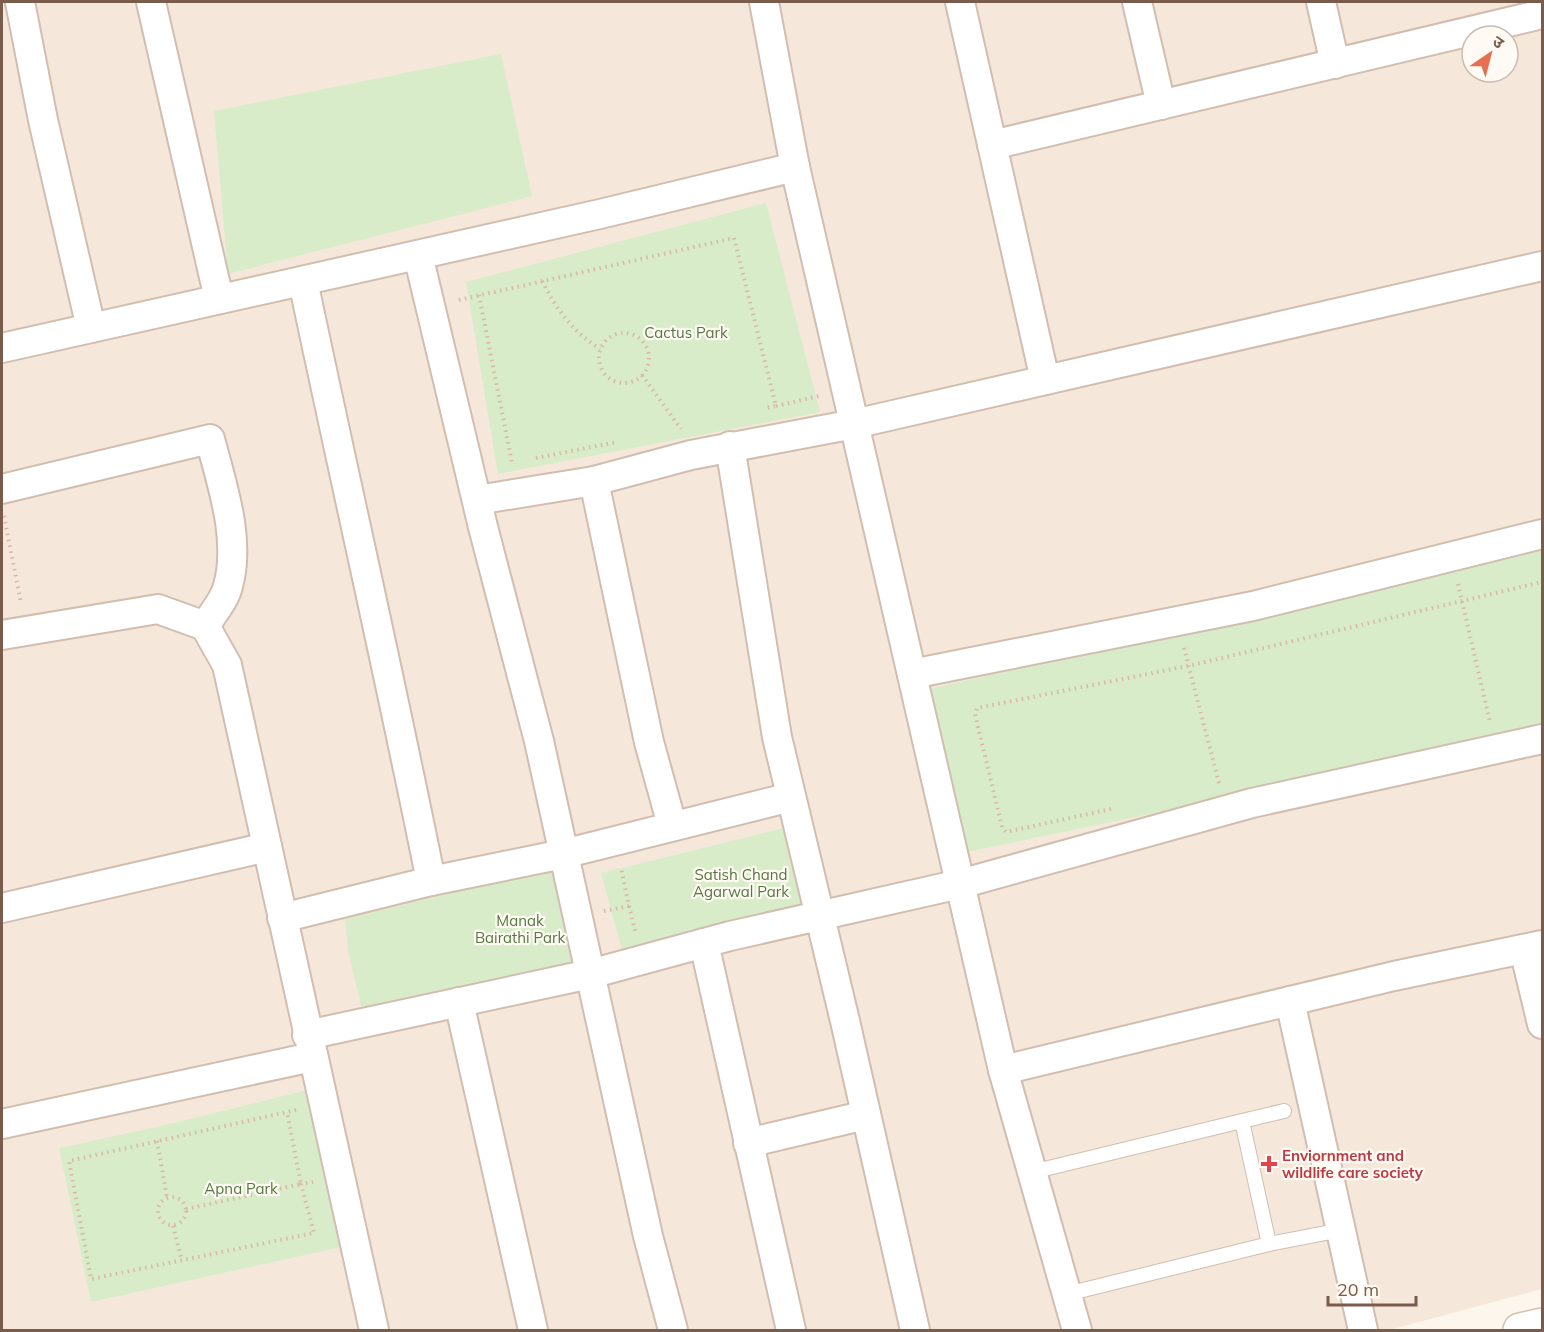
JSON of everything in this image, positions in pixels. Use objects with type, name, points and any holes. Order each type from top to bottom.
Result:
[{"type":"main road","points":[[1520,1330],[1542,1325]]},
{"type":"street","points":[[20,2],[43,120],[91,328]]},
{"type":"street","points":[[151,2],[219,299]]},
{"type":"street","points":[[764,2],[795,167],[1003,1070],[1077,1330]]},
{"type":"street","points":[[960,2],[1045,380]]},
{"type":"street","points":[[1137,2],[1161,105]]},
{"type":"street","points":[[1321,2],[1335,64]]},
{"type":"street","points":[[992,145],[1335,64],[1492,13],[1542,14]]},
{"type":"street","points":[[2,348],[600,214],[795,167]]},
{"type":"street","points":[[418,255],[538,741],[648,1236],[673,1330]]},
{"type":"street","points":[[477,500],[594,481],[730,446],[854,424],[1542,266]]},
{"type":"street","points":[[303,281],[359,549],[400,726],[431,881]]},
{"type":"street","points":[[2,489],[210,439],[225,499],[233,551],[228,588],[205,626]]},
{"type":"street","points":[[730,446],[777,737],[915,1330]]},
{"type":"street","points":[[594,481],[650,742],[672,825]]},
{"type":"street","points":[[912,674],[1253,606],[1542,534]]},
{"type":"street","points":[[14,633],[158,609],[205,626],[226,665],[374,1330]]},
{"type":"street","points":[[2,1124],[310,1046],[459,1002],[590,974],[704,943],[960,884],[1252,803],[1542,739]]},
{"type":"street","points":[[282,918],[431,881],[563,854],[791,797]]},
{"type":"street","points":[[2,908],[267,847]]},
{"type":"street","points":[[704,943],[791,1330]]},
{"type":"street","points":[[1003,1070],[1290,1001],[1533,947],[1542,1024]]},
{"type":"street","points":[[1290,1001],[1363,1330]]},
{"type":"street","points":[[459,1002],[533,1330]]},
{"type":"street","points":[[748,1143],[866,1115]]},
{"type":"lane","points":[[1032,1172],[1284,1111]]},
{"type":"lane","points":[[1242,1121],[1269,1244]]},
{"type":"lane","points":[[1067,1294],[1269,1244],[1341,1230]]},
{"type":"path","points":[[523,461],[512,463],[479,295],[734,238],[776,406]]},
{"type":"path","points":[[542,281],[559,313],[600,349]]},
{"type":"path","points":[[615,334],[632,334],[645,344],[649,360],[642,375],[627,383],[611,380],[600,368],[600,349],[608,338],[615,334]]},
{"type":"path","points":[[642,375],[681,429]]},
{"type":"path","points":[[755,411],[847,390]]},
{"type":"path","points":[[670,431],[692,427]]},
{"type":"path","points":[[534,458],[625,440]]},
{"type":"path","points":[[2,504],[14,633]]},
{"type":"path","points":[[1457,579],[1491,726]]},
{"type":"path","points":[[1119,807],[1006,832],[1002,828],[975,714],[977,708],[1188,666],[1542,582]]},
{"type":"path","points":[[1182,642],[1220,785]]},
{"type":"path","points":[[1208,788],[1231,783]]},
{"type":"path","points":[[620,864],[639,944]]},
{"type":"path","points":[[577,915],[629,906]]},
{"type":"path","points":[[287,1112],[301,1184],[314,1233],[91,1279],[69,1161],[157,1141],[287,1112],[323,1104]]},
{"type":"path","points":[[157,1141],[167,1198]]},
{"type":"path","points":[[186,1209],[339,1176]]},
{"type":"path","points":[[167,1198],[181,1201],[186,1209],[182,1222],[173,1226],[165,1223],[159,1216],[160,1204],[167,1198]]},
{"type":"path","points":[[173,1226],[182,1261]]},
{"type":"shaded area","points":[[2,2],[1542,2],[1542,1289],[1389,1330],[2,1330]]},
{"type":"green space","points":[[501,54],[532,196],[228,274],[214,111]]},
{"type":"green space","name":"Cactus Park","points":[[766,203],[820,412],[498,474],[466,282]]},
{"type":"green space","points":[[1542,550],[1542,732],[953,855],[916,692]]},
{"type":"green space","name":"Satish Chand Agarwal Park","points":[[784,828],[811,911],[623,954],[601,873]]},
{"type":"green space","name":"Manak Bairathi Park","points":[[559,866],[583,968],[363,1014],[348,951],[345,919]]},
{"type":"green space","name":"Apna Park","points":[[307,1090],[341,1247],[91,1302],[59,1148],[166,1125]]},
{"type":"place","name":"Enviornment and wildlife care society","points":[[1269,1164]]}]
